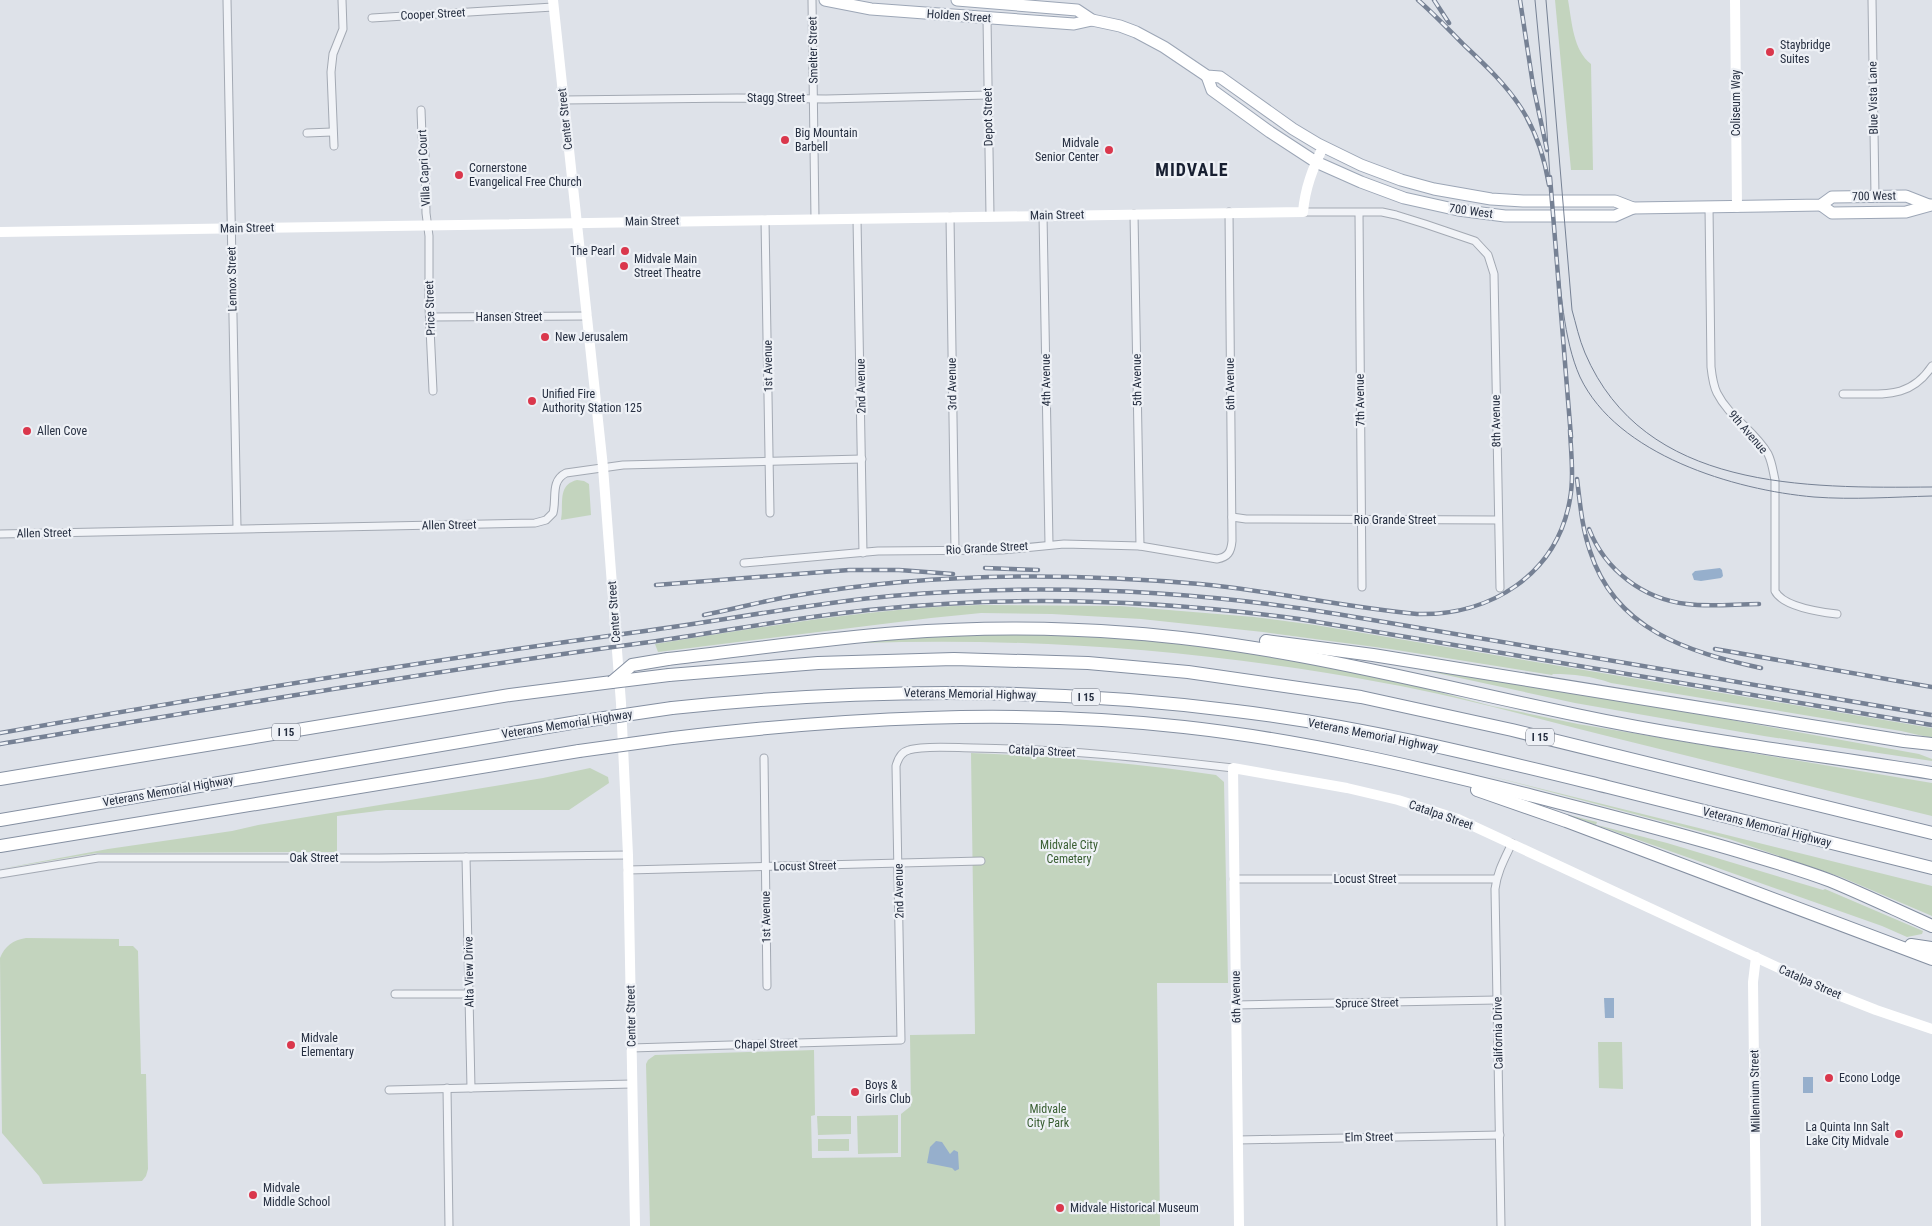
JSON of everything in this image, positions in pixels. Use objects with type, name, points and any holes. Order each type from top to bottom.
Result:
[{"type":"highway","points":[[612,682],[632,665],[668,659],[901,633],[995,629],[1144,630],[1202,633],[1326,649],[1932,744]]},
{"type":"highway","points":[[1096,631],[1208,640],[1258,648],[1316,658],[1616,722],[1926,772]]},
{"type":"highway","name":"I 15","points":[[0,779],[510,695],[612,682],[818,662],[954,659],[1088,663],[1188,672],[1361,696],[1512,730],[1932,833]]},
{"type":"highway","name":"Veterans Memorial Highway","points":[[0,820],[576,722],[672,708],[742,700],[815,696],[1002,693],[1092,697],[1238,711],[1387,736],[1495,759],[1932,868]]},
{"type":"highway","points":[[0,846],[673,738],[776,727],[911,717],[1041,718],[1135,722],[1202,729],[1278,740],[1378,759],[1581,808],[1726,847],[1830,881],[1928,924]]},
{"type":"highway","points":[[1904,741],[1932,751]]},
{"type":"highway","points":[[1378,759],[1548,814],[1932,959]]},
{"type":"highway","points":[[1881,939],[1932,948]]},
{"type":"main road","name":"Holden Street","points":[[826,0],[871,9],[987,18],[1074,24],[1092,20]]},
{"type":"main road","name":"Holden Street","points":[[957,0],[1077,10],[1092,20],[1120,26],[1164,47],[1207,76],[1220,77],[1293,129],[1323,147]]},
{"type":"main road","name":"Holden Street","points":[[1207,76],[1212,90],[1270,132],[1316,162]]},
{"type":"main road","name":"700 West","points":[[1323,147],[1376,171],[1413,183],[1455,193],[1491,199],[1523,201],[1615,200],[1632,208]]},
{"type":"main road","name":"700 West","points":[[1316,162],[1390,193],[1425,203],[1473,212],[1522,216],[1615,216],[1632,208],[1821,205],[1832,197],[1906,196],[1930,205]]},
{"type":"main road","name":"700 West","points":[[1821,205],[1832,214],[1906,212],[1930,205]]},
{"type":"street","name":"Lennox Street","points":[[226,0],[237,528]]},
{"type":"street","points":[[334,146],[331,63],[343,29],[342,0]]},
{"type":"street","name":"Smelter Street","points":[[812,0],[815,219]]},
{"type":"street","name":"Coliseum Way","points":[[1736,0],[1737,207]]},
{"type":"street","name":"Blue Vista Lane","points":[[1872,0],[1875,196]]},
{"type":"street","name":"Cooper Street","points":[[372,18],[553,4]]},
{"type":"street","name":"Center Street","points":[[553,4],[603,467],[620,703],[628,855],[634,1226]]},
{"type":"street","name":"Depot Street","points":[[987,18],[990,216]]},
{"type":"street","name":"Stagg Street","points":[[564,100],[988,95]]},
{"type":"street","name":"Villa Capri Court","points":[[421,110],[425,154],[427,225]]},
{"type":"street","points":[[307,133],[332,132]]},
{"type":"street","points":[[1303,212],[1307,188],[1323,147]]},
{"type":"street","name":"9th Avenue","points":[[1709,207],[1713,382],[1725,406],[1764,448],[1772,467],[1775,491],[1775,591],[1777,596],[1787,603],[1836,614]]},
{"type":"street","name":"Main Street","points":[[0,232],[1229,212],[1382,212],[1476,242],[1488,255]]},
{"type":"street","name":"6th Avenue","points":[[1228,555],[1232,541],[1229,212]]},
{"type":"street","name":"7th Avenue","points":[[1359,212],[1362,587]]},
{"type":"street","name":"5th Avenue","points":[[1134,214],[1140,546]]},
{"type":"street","name":"4th Avenue","points":[[1043,216],[1049,544]]},
{"type":"street","name":"3rd Avenue","points":[[950,217],[955,551]]},
{"type":"street","name":"2nd Avenue","points":[[857,219],[863,553]]},
{"type":"street","name":"1st Avenue","points":[[765,220],[770,513]]},
{"type":"street","name":"Price Street","points":[[427,225],[429,236],[433,391]]},
{"type":"street","name":"8th Avenue","points":[[1488,255],[1494,274],[1500,588]]},
{"type":"street","name":"Hansen Street","points":[[430,318],[587,316]]},
{"type":"street","points":[[1843,394],[1904,391],[1918,383],[1932,366]]},
{"type":"street","name":"Allen Street","points":[[0,534],[539,523],[549,518],[553,513],[555,485],[562,475],[623,464],[862,459]]},
{"type":"street","name":"Rio Grande Street","points":[[1232,517],[1246,519],[1498,520]]},
{"type":"street","name":"Rio Grande Street","points":[[744,563],[863,553],[1002,550],[1049,544],[1140,546],[1217,559],[1228,555]]},
{"type":"street","name":"Catalpa Street","points":[[911,749],[987,748],[1154,758],[1233,768],[1347,788],[1398,800],[1458,819],[1858,1003],[1932,1029]]},
{"type":"street","name":"2nd Avenue","points":[[901,1040],[896,766],[899,757],[911,749]]},
{"type":"street","name":"1st Avenue","points":[[764,758],[767,986]]},
{"type":"street","name":"6th Avenue","points":[[1233,768],[1239,1226]]},
{"type":"street","name":"California Drive","points":[[1501,1226],[1496,879],[1512,843]]},
{"type":"street","name":"Oak Street","points":[[0,874],[98,858],[628,855]]},
{"type":"street","name":"Alta View Drive","points":[[466,857],[471,1088]]},
{"type":"street","name":"Locust Street","points":[[628,870],[982,862]]},
{"type":"street","name":"Locust Street","points":[[1234,879],[1496,879]]},
{"type":"street","name":"Millennium Street","points":[[1756,957],[1753,982],[1756,1226]]},
{"type":"street","points":[[395,994],[469,994]]},
{"type":"street","name":"Spruce Street","points":[[1236,1005],[1497,1000]]},
{"type":"street","name":"Chapel Street","points":[[631,1048],[901,1040]]},
{"type":"street","points":[[389,1090],[632,1084]]},
{"type":"street","points":[[447,1088],[449,1226]]},
{"type":"street","name":"Elm Street","points":[[1238,1140],[1500,1134]]},
{"type":"green space","points":[[1555,0],[1568,0],[1577,43],[1580,51],[1591,64],[1593,170],[1571,170]]},
{"type":"green space","points":[[577,480],[589,484],[591,515],[561,520],[564,490],[571,482]]},
{"type":"green space","points":[[980,605],[1120,606],[1254,617],[1315,625],[1932,728],[1932,738],[1901,731],[1611,683],[1582,676],[1552,675],[1390,649],[1263,632],[1141,619],[1052,614],[981,613],[658,652],[655,644],[858,614]]},
{"type":"green space","points":[[1031,634],[1144,639],[1270,655],[1382,677],[1492,706],[1578,724],[1932,783],[1932,816],[1467,700],[1412,688],[1319,672],[1254,662],[1124,649],[993,642],[862,643],[861,641],[932,636]]},
{"type":"green space","points":[[1409,667],[1600,697],[1792,731],[1919,754],[1932,759],[1932,761],[1764,736],[1575,703]]},
{"type":"green space","name":"Midvale City Park","points":[[971,753],[1063,758],[1155,767],[1216,775],[1224,782],[1228,983],[1157,983],[1160,1226],[650,1226],[646,1064],[655,1055],[814,1050],[815,1115],[811,1116],[812,1158],[901,1157],[901,1114],[911,1106],[910,1035],[975,1034]]},
{"type":"green space","points":[[590,768],[608,777],[609,783],[569,810],[386,810],[337,816],[337,852],[97,853],[0,869],[108,849],[232,831],[258,825],[543,778]]},
{"type":"green space","points":[[1482,774],[1932,886],[1932,916],[1841,877],[1729,839]]},
{"type":"green space","points":[[1565,814],[1597,822],[1596,825]]},
{"type":"green space","points":[[1596,825],[1667,843],[1823,890],[1825,889],[1923,931],[1922,934],[1907,937],[1882,926]]},
{"type":"green space","points":[[26,938],[119,939],[119,946],[133,946],[138,951],[141,1074],[146,1074],[148,1169],[142,1181],[43,1184],[39,1176],[2,1133],[0,958],[10,944]]},
{"type":"green space","points":[[1598,1042],[1622,1042],[1623,1089],[1599,1088]]},
{"type":"green space","points":[[898,1115],[898,1153],[858,1154],[857,1116]]},
{"type":"green space","points":[[817,1116],[851,1116],[851,1134],[818,1135]]},
{"type":"green space","points":[[818,1139],[849,1139],[849,1151],[818,1151]]},
{"type":"water","points":[[1720,568],[1723,576],[1721,578],[1701,581],[1694,580],[1692,574],[1695,571]]},
{"type":"water","points":[[1604,998],[1614,998],[1614,1018],[1605,1018]]},
{"type":"water","points":[[1803,1077],[1813,1077],[1813,1093],[1803,1093]]},
{"type":"water","points":[[936,1141],[942,1142],[950,1154],[954,1150],[958,1152],[959,1169],[955,1171],[952,1168],[927,1163],[930,1147]]},
{"type":"tram line","points":[[1535,0],[1550,177]]},
{"type":"tram line","points":[[1546,0],[1572,310],[1585,353],[1612,398],[1646,432],[1687,456],[1733,472],[1782,481],[1832,486],[1932,487]]},
{"type":"tram line","points":[[1556,246],[1566,330],[1580,377],[1597,404],[1621,428],[1649,447],[1681,464],[1715,477],[1782,493],[1843,498],[1932,496]]},
{"type":"railway","points":[[1418,0],[1496,76],[1520,106],[1538,141],[1549,185]]},
{"type":"railway","points":[[1434,0],[1449,23]]},
{"type":"railway","points":[[1520,0],[1533,85],[1547,150]]},
{"type":"railway","points":[[1550,177],[1571,437]]},
{"type":"railway","points":[[704,615],[782,598],[843,588],[945,579],[1047,576],[1200,584],[1417,614],[1444,613],[1470,608],[1494,599],[1516,586],[1535,569],[1551,549],[1563,526],[1570,499],[1572,473],[1570,430]]},
{"type":"railway","points":[[1577,479],[1587,542],[1602,578],[1617,600],[1636,619],[1681,645],[1734,662],[1761,668]]},
{"type":"railway","points":[[1589,529],[1596,544],[1615,569],[1641,589],[1655,596],[1696,605],[1759,604]]},
{"type":"railway","points":[[985,568],[1038,570]]},
{"type":"railway","points":[[656,585],[849,570],[899,570],[953,574]]},
{"type":"railway","points":[[0,733],[393,668],[826,604],[891,596],[1003,590],[1115,591],[1171,594],[1282,606],[1932,715]]},
{"type":"railway","points":[[0,744],[406,678],[764,624],[879,609],[984,602],[1036,601],[1194,607],[1299,619],[1932,725]]},
{"type":"railway","points":[[1715,649],[1932,687]]},
{"type":"place","name":"Staybridge Suites","points":[[1770,52]]},
{"type":"place","name":"Big Mountain Barbell","points":[[785,140]]},
{"type":"place","name":"Midvale Senior Center","points":[[1109,150]]},
{"type":"place","name":"Cornerstone Evangelical Free Church","points":[[459,175]]},
{"type":"place","name":"The Pearl","points":[[625,251]]},
{"type":"place","name":"Midvale Main Street Theatre","points":[[624,266]]},
{"type":"place","name":"New Jerusalem","points":[[545,337]]},
{"type":"place","name":"Unified Fire Authority Station 125","points":[[532,401]]},
{"type":"place","name":"Allen Cove","points":[[27,431]]},
{"type":"place","name":"Midvale Elementary","points":[[291,1045]]},
{"type":"place","name":"Econo Lodge","points":[[1829,1078]]},
{"type":"place","name":"Boys & Girls Club","points":[[855,1092]]},
{"type":"place","name":"La Quinta Inn Salt Lake City Midvale","points":[[1899,1134]]},
{"type":"place","name":"Midvale Middle School","points":[[253,1195]]},
{"type":"place","name":"Midvale Historical Museum","points":[[1060,1208]]},
{"type":"district","name":"MIDVALE","points":[[1192,170]]},
{"type":"park label","name":"Midvale City Cemetery","points":[[1069,852]]}]
